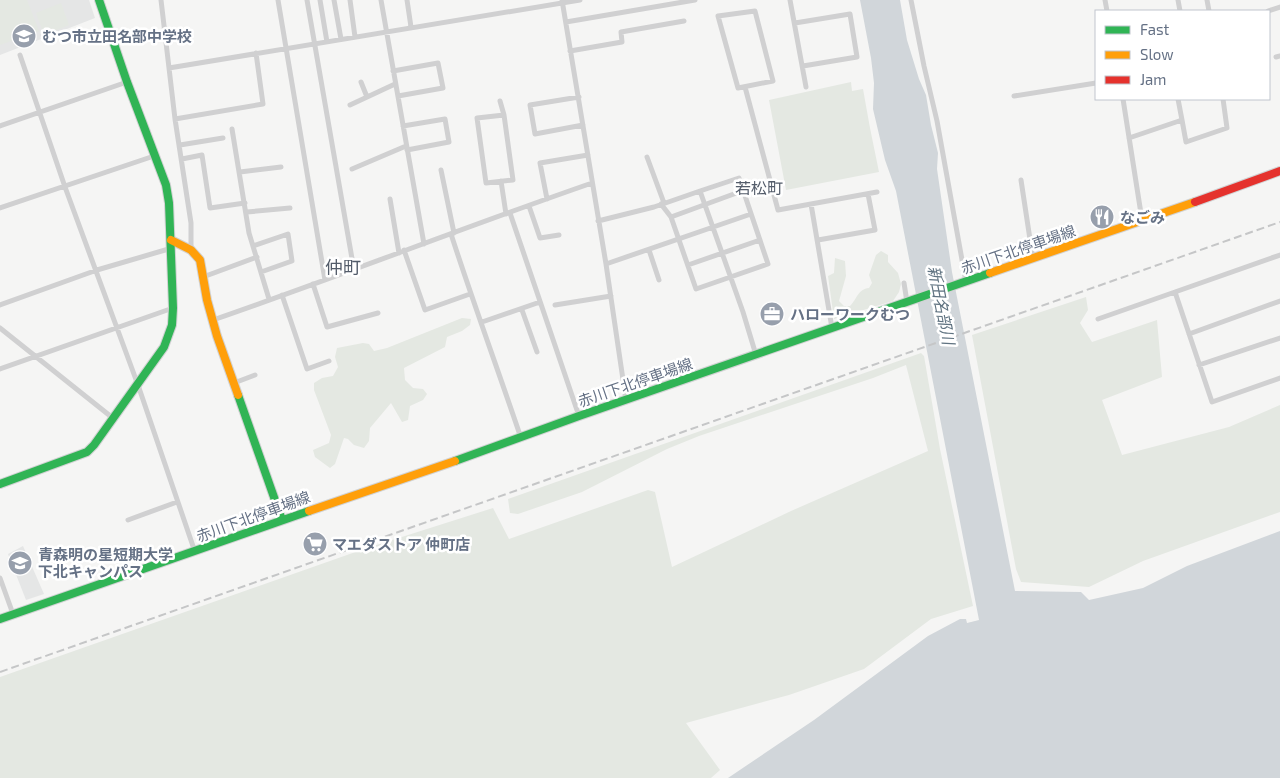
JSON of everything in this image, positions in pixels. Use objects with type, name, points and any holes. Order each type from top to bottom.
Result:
[{"type":"main road","points":[[0,484],[87,452],[102,436],[164,347],[172,325],[171,244],[166,185],[127,82],[100,0]]},
{"type":"main road","name":"赤川下北停車場線","points":[[0,619],[1034,259],[1280,171]]},
{"type":"main road","points":[[171,244],[191,250],[200,260],[213,320],[282,520]]},
{"type":"street","points":[[161,0],[191,223],[191,250]]},
{"type":"street","points":[[278,0],[326,280]]},
{"type":"street","points":[[307,0],[354,270]]},
{"type":"street","points":[[320,0],[327,42]]},
{"type":"street","points":[[334,0],[341,38]]},
{"type":"street","points":[[350,0],[355,37]]},
{"type":"street","points":[[381,0],[424,244]]},
{"type":"street","points":[[406,0],[411,27]]},
{"type":"street","points":[[169,68],[562,1],[580,0]]},
{"type":"street","points":[[566,22],[695,0]]},
{"type":"street","points":[[790,0],[806,87]]},
{"type":"street","points":[[911,0],[937,121],[964,282]]},
{"type":"street","points":[[562,1],[606,264],[626,400]]},
{"type":"street","points":[[755,11],[773,81],[745,86],[738,88],[718,16],[755,11]]},
{"type":"street","points":[[795,23],[850,14],[858,56],[803,66]]},
{"type":"street","points":[[570,51],[622,42],[621,32],[684,21]]},
{"type":"street","points":[[176,119],[263,104],[256,53]]},
{"type":"street","points":[[20,55],[65,187],[138,384],[194,552]]},
{"type":"street","points":[[393,71],[438,63],[443,88],[398,96]]},
{"type":"street","points":[[0,126],[127,82]]},
{"type":"street","points":[[361,82],[367,98]]},
{"type":"street","points":[[1014,96],[1095,83]]},
{"type":"street","points":[[350,105],[396,84]]},
{"type":"street","points":[[745,86],[778,210],[877,192]]},
{"type":"street","points":[[579,97],[530,105],[535,134],[583,125]]},
{"type":"street","points":[[1122,100],[1142,220]]},
{"type":"street","points":[[1178,100],[1186,142],[1227,128],[1223,100]]},
{"type":"street","points":[[500,101],[504,115],[513,180],[486,183],[477,118],[504,115]]},
{"type":"street","points":[[352,169],[407,148],[449,142],[445,119],[403,126]]},
{"type":"street","points":[[1129,138],[1182,120]]},
{"type":"street","points":[[232,129],[253,246],[269,299]]},
{"type":"street","points":[[180,145],[222,138]]},
{"type":"street","points":[[182,159],[202,155],[210,208],[245,203]]},
{"type":"street","points":[[547,199],[540,163],[588,155]]},
{"type":"street","points":[[0,208],[154,156]]},
{"type":"street","points":[[598,221],[654,208],[662,204],[739,178],[768,264],[696,289],[671,217],[662,204],[647,157]]},
{"type":"street","points":[[240,172],[281,167]]},
{"type":"street","points":[[441,170],[452,234],[470,294],[482,322],[521,438]]},
{"type":"street","points":[[1021,180],[1034,259]]},
{"type":"street","points":[[501,181],[508,213],[579,416]]},
{"type":"street","points":[[213,320],[592,183]]},
{"type":"street","points":[[700,191],[714,227],[756,355]]},
{"type":"street","points":[[671,217],[742,191]]},
{"type":"street","points":[[818,240],[875,230],[868,194]]},
{"type":"street","points":[[390,199],[402,251],[426,310],[470,294]]},
{"type":"street","points":[[811,204],[832,328]]},
{"type":"street","points":[[529,206],[540,238],[559,235]]},
{"type":"street","points":[[247,212],[290,208]]},
{"type":"street","points":[[606,264],[751,214]]},
{"type":"street","points":[[253,246],[288,234],[292,261],[261,272]]},
{"type":"street","points":[[688,265],[760,240]]},
{"type":"street","points":[[0,305],[171,244]]},
{"type":"street","points":[[649,250],[659,280]]},
{"type":"street","points":[[1098,319],[1280,255]]},
{"type":"street","points":[[203,277],[257,257]]},
{"type":"street","points":[[904,283],[907,302]]},
{"type":"street","points":[[313,284],[327,327],[378,313]]},
{"type":"street","points":[[1174,292],[1212,402],[1280,378]]},
{"type":"street","points":[[282,295],[307,369],[329,361]]},
{"type":"street","points":[[555,305],[611,296]]},
{"type":"street","points":[[482,322],[522,310],[540,302]]},
{"type":"street","points":[[1189,334],[1280,302]]},
{"type":"street","points":[[0,369],[173,308]]},
{"type":"street","points":[[522,310],[537,352]]},
{"type":"street","points":[[0,328],[114,419]]},
{"type":"street","points":[[1199,365],[1280,338]]},
{"type":"street","points":[[234,383],[255,375]]},
{"type":"street","points":[[128,520],[177,502]]},
{"type":"street","points":[[0,578],[13,614]]},
{"type":"shaded area","name":"むつ市立田名部中学校","points":[[0,0],[89,0],[95,18],[0,55]]},
{"type":"shaded area","points":[[0,0],[27,0],[39,31],[0,45]]},
{"type":"shaded area","points":[[61,3],[69,25],[44,35],[36,13]]},
{"type":"shaded area","points":[[851,82],[852,91],[863,89],[879,172],[786,190],[769,100]]},
{"type":"shaded area","points":[[881,251],[888,255],[888,262],[898,273],[901,284],[899,292],[893,301],[834,319],[828,276],[834,273],[835,258],[845,261],[846,276],[839,301],[844,306],[850,306],[860,292],[869,288],[872,283],[869,275],[876,255]]},
{"type":"shaded area","points":[[1086,297],[1088,310],[1080,323],[1092,342],[1157,320],[1162,377],[1102,400],[1122,455],[1229,427],[1280,405],[1280,512],[1143,561],[1089,587],[1021,582],[1016,569],[972,335]]},
{"type":"shaded area","points":[[462,318],[471,319],[470,325],[462,331],[447,337],[445,347],[404,368],[405,380],[413,388],[423,389],[427,394],[423,400],[410,406],[408,420],[402,422],[391,403],[370,428],[369,441],[364,448],[354,445],[344,438],[335,464],[330,468],[315,457],[313,450],[329,443],[331,435],[314,390],[314,383],[322,378],[333,376],[338,367],[335,357],[337,348],[363,343],[369,344],[374,351],[387,348]]},
{"type":"shaded area","points":[[921,353],[924,356],[940,449],[973,606],[931,619],[864,669],[789,695],[686,723],[720,770],[711,778],[0,778],[0,677],[364,549],[493,508],[509,539],[648,490],[655,492],[672,567],[791,511],[928,451],[906,365],[873,378],[699,436],[667,449],[582,492],[518,514],[510,513],[508,499]]},
{"type":"shaded area","points":[[23,546],[44,594],[26,600],[8,554]]},
{"type":"water","name":"新田名部川","points":[[860,0],[900,0],[907,40],[926,95],[938,153],[937,169],[952,272],[1015,591],[1081,592],[1089,600],[1143,588],[1187,566],[1280,531],[1280,778],[728,778],[814,720],[928,636],[960,619],[966,619],[967,623],[979,620],[896,191],[885,160],[873,109],[874,83]]},
{"type":"railway","points":[[0,672],[1280,222]]},
{"type":"traffic: fast","points":[[0,484],[87,452],[94,445],[164,347],[172,325],[169,203],[166,185],[127,82],[99,0]]},
{"type":"traffic: fast","points":[[455,461],[990,273]]},
{"type":"traffic: fast","points":[[238,395],[282,520]]},
{"type":"traffic: fast","points":[[0,619],[309,511]]},
{"type":"traffic: slow","points":[[990,273],[1195,202]]},
{"type":"traffic: slow","points":[[171,240],[191,250],[200,260],[207,300],[217,336],[238,395]]},
{"type":"traffic: slow","points":[[309,511],[455,461]]},
{"type":"traffic: jam","points":[[1195,202],[1280,171]]},
{"type":"place","name":"むつ市立田名部中学校","points":[[24,36]]},
{"type":"place","name":"なごみ","points":[[1102,217]]},
{"type":"place","name":"ハローワークむつ","points":[[772,314]]},
{"type":"place","name":"マエダストア 仲町店","points":[[315,544]]},
{"type":"place","name":"青森明の星短期大学 下北キャンパス","points":[[20,563]]},
{"type":"district","name":"若松町","points":[[759,187]]},
{"type":"district","name":"仲町","points":[[343,267]]}]
